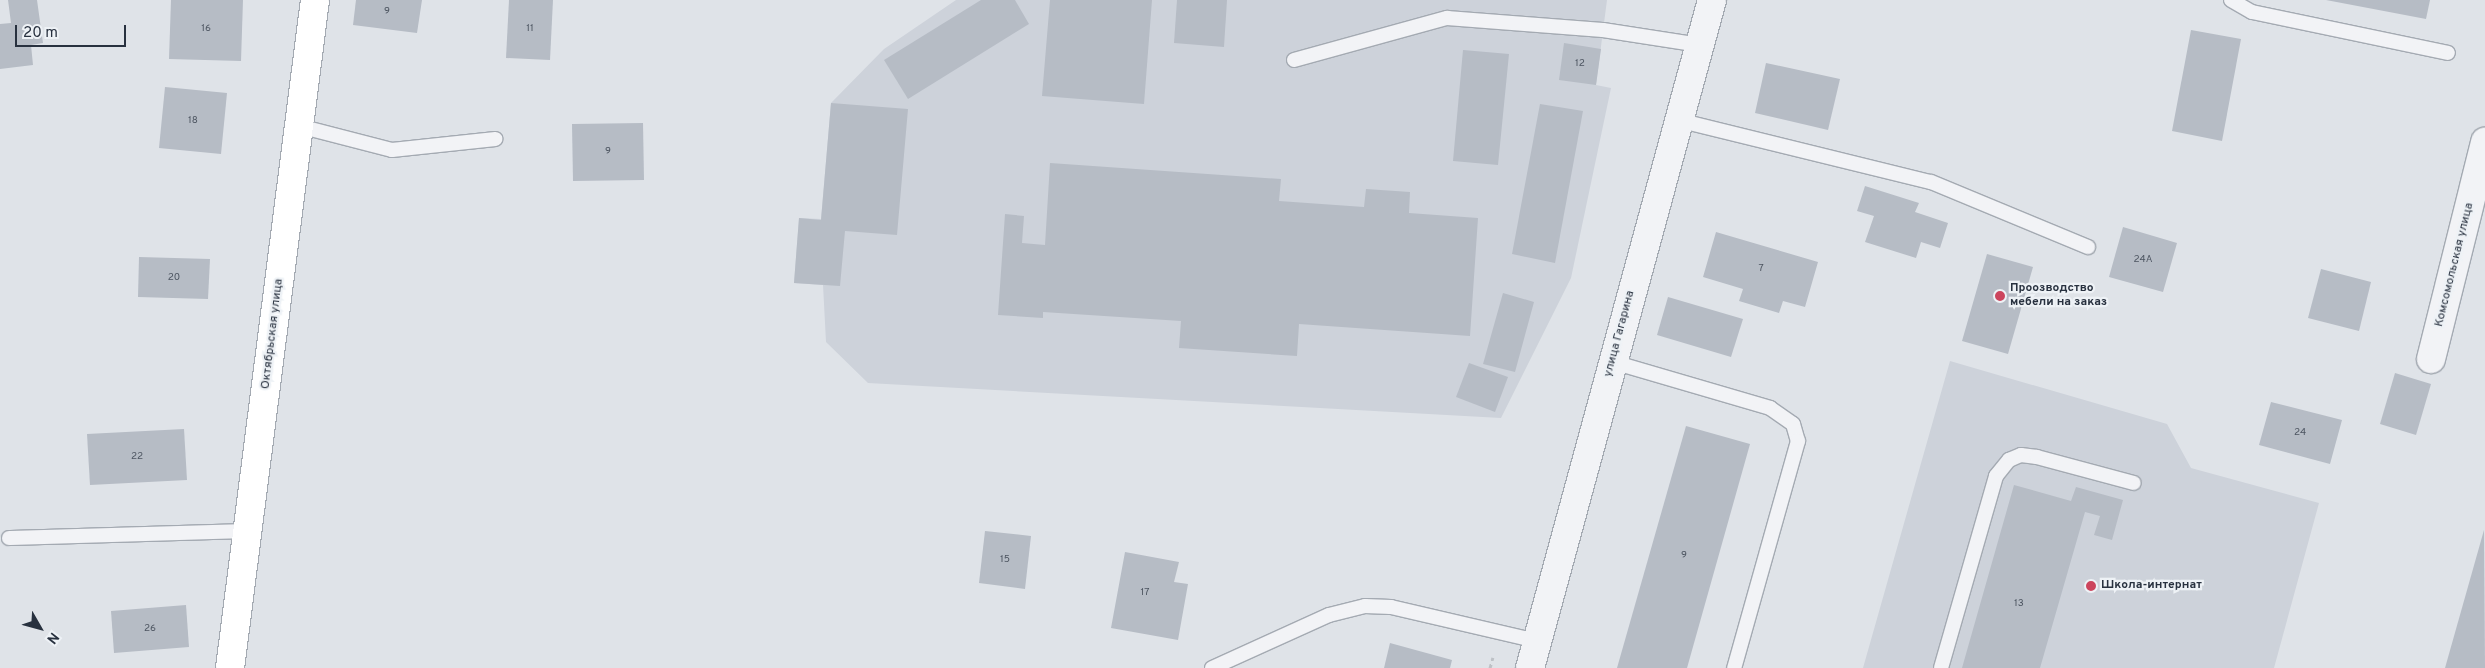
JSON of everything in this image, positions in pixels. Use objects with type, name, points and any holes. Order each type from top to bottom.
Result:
[{"type":"street","name":"Октябрьская улица","points":[[230,668],[315,0]]},
{"type":"street","name":"улица Гагарина","points":[[1530,668],[1712,0]]},
{"type":"street","name":"Комсомольская улица","points":[[2431,359],[2485,142]]},
{"type":"lane","points":[[2232,0],[2252,12],[2448,53]]},
{"type":"lane","points":[[1294,60],[1447,18],[1603,30],[1700,45]]},
{"type":"lane","points":[[1678,120],[1931,182],[2088,247]]},
{"type":"lane","points":[[299,126],[392,150],[495,139]]},
{"type":"lane","points":[[1613,362],[1770,408],[1793,424],[1798,441],[1734,668]]},
{"type":"lane","points":[[1941,668],[1996,476],[2008,460],[2021,455],[2037,457],[2134,483]]},
{"type":"lane","points":[[9,538],[248,531]]},
{"type":"lane","points":[[1212,668],[1329,615],[1365,606],[1391,606],[1537,641]]},
{"type":"shaded area","points":[[956,0],[1607,0],[1596,85],[1611,88],[1571,278],[1501,418],[868,383],[826,342],[823,285],[794,283],[799,218],[821,219],[831,103],[884,49]]},
{"type":"shaded area","name":"Школа-интернат","points":[[1950,361],[2167,424],[2191,468],[2319,503],[2274,668],[1863,668]]},
{"type":"building","points":[[8,0],[37,0],[43,43],[31,45],[33,65],[0,69],[0,24],[11,23]]},
{"type":"building","points":[[171,0],[243,0],[241,61],[169,59]]},
{"type":"building","points":[[356,0],[422,0],[417,33],[353,25]]},
{"type":"building","points":[[509,0],[553,0],[550,60],[506,58]]},
{"type":"building","points":[[981,0],[1015,0],[1029,24],[908,99],[884,60]]},
{"type":"building","points":[[1050,0],[1152,0],[1144,104],[1042,96]]},
{"type":"building","points":[[1177,0],[1227,0],[1224,47],[1174,43]]},
{"type":"building","points":[[2326,0],[2430,0],[2426,19]]},
{"type":"building","points":[[2191,30],[2241,39],[2222,141],[2172,131]]},
{"type":"building","points":[[1564,43],[1601,49],[1596,85],[1559,80]]},
{"type":"building","points":[[1463,50],[1509,54],[1498,165],[1453,161]]},
{"type":"building","points":[[1766,63],[1840,79],[1828,130],[1755,113]]},
{"type":"building","points":[[165,87],[227,93],[221,154],[159,148]]},
{"type":"building","points":[[831,103],[908,109],[897,235],[845,231],[840,286],[794,283],[799,218],[821,220]]},
{"type":"building","points":[[1540,104],[1583,111],[1555,263],[1512,254]]},
{"type":"building","points":[[643,123],[644,180],[573,181],[572,124]]},
{"type":"building","points":[[1050,163],[1281,179],[1279,201],[1364,207],[1366,189],[1410,192],[1409,213],[1478,218],[1470,336],[1299,324],[1297,356],[1179,348],[1181,321],[1043,312],[1043,318],[998,315],[1005,214],[1024,216],[1022,243],[1045,245]]},
{"type":"building","points":[[1865,186],[1919,203],[1915,212],[1948,223],[1940,248],[1921,242],[1916,258],[1865,242],[1874,216],[1857,211]]},
{"type":"building","points":[[2123,227],[2177,243],[2163,292],[2109,277]]},
{"type":"building","points":[[1716,232],[1818,262],[1805,307],[1783,301],[1779,313],[1739,301],[1743,289],[1703,277]]},
{"type":"building","points":[[1987,254],[2033,267],[2008,354],[1962,341]]},
{"type":"building","points":[[139,257],[210,259],[208,299],[138,297]]},
{"type":"building","points":[[2321,269],[2371,282],[2359,331],[2308,318]]},
{"type":"building","points":[[1503,293],[1534,302],[1515,372],[1483,364]]},
{"type":"building","points":[[1668,297],[1743,319],[1731,357],[1657,335]]},
{"type":"building","points":[[1469,363],[1508,377],[1495,412],[1456,397]]},
{"type":"building","points":[[2395,373],[2431,384],[2416,435],[2380,424]]},
{"type":"building","points":[[2271,402],[2342,420],[2330,464],[2259,445]]},
{"type":"building","points":[[1686,426],[1750,444],[1687,668],[1617,668]]},
{"type":"building","points":[[184,429],[187,480],[90,485],[87,434]]},
{"type":"building","points":[[2014,485],[2071,501],[2076,487],[2123,500],[2112,540],[2094,535],[2100,516],[2085,512],[2040,668],[1962,668]]},
{"type":"building","points":[[2484,530],[2485,668],[2445,668]]},
{"type":"building","points":[[985,531],[1031,536],[1025,589],[979,583]]},
{"type":"building","points":[[1125,552],[1179,562],[1174,582],[1188,584],[1178,640],[1111,628]]},
{"type":"building","points":[[186,605],[189,647],[114,653],[111,611]]},
{"type":"building","points":[[1390,643],[1452,660],[1450,668],[1384,668]]},
{"type":"place","name":"Проозводство мебели на заказ","points":[[2000,296]]},
{"type":"place","name":"Школа-интернат","points":[[2091,586]]}]
